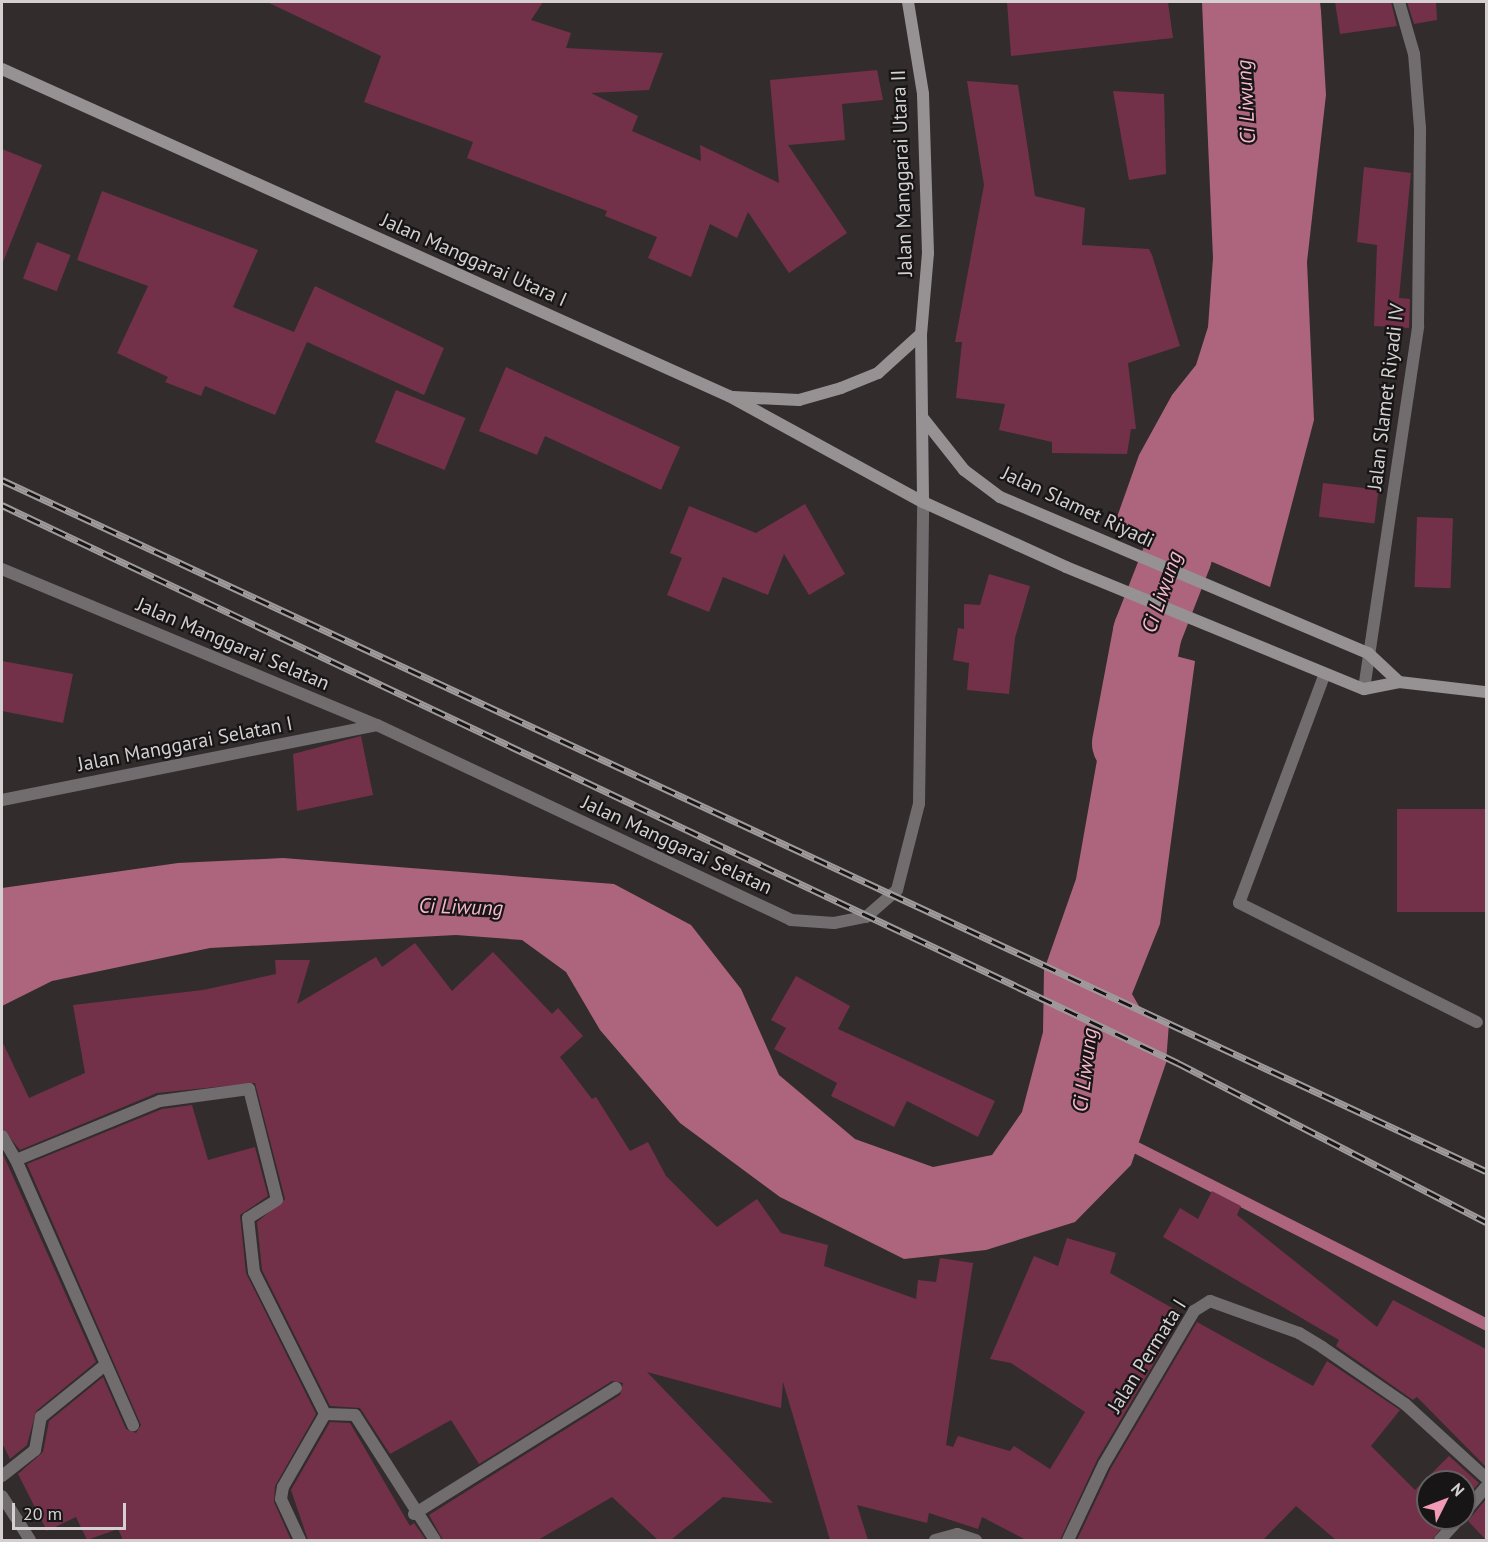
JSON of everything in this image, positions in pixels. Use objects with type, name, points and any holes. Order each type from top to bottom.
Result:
[{"type":"street","name":"Jalan Manggarai Utara II","points":[[908,2],[923,105],[928,253],[921,334],[922,417]]},
{"type":"street","name":"Jalan Slamet Riyadi IV","points":[[1364,689],[1418,326],[1420,128],[1414,54],[1400,2]]},
{"type":"street","name":"Jalan Manggarai Utara I","points":[[2,69],[729,396],[923,502]]},
{"type":"street","points":[[729,396],[799,400],[841,388],[878,373],[921,334]]},
{"type":"street","name":"Jalan Slamet Riyadi","points":[[922,417],[964,470],[1000,497],[1263,611],[1368,653],[1399,682]]},
{"type":"street","name":"Jalan Manggarai Selatan","points":[[2,569],[377,725],[791,920],[834,922],[866,917],[897,890],[919,804],[922,417]]},
{"type":"street","points":[[923,502],[1066,567],[1324,676],[1364,689],[1399,682],[1486,692]]},
{"type":"street","points":[[1324,676],[1239,903],[1476,1022]]},
{"type":"street","name":"Jalan Manggarai Selatan I","points":[[2,800],[377,725]]},
{"type":"street","points":[[16,1160],[160,1101],[249,1089],[277,1200],[248,1218],[254,1272],[325,1414]]},
{"type":"street","points":[[2,1136],[16,1160],[133,1425]]},
{"type":"street","name":"Jalan Permata I","points":[[1068,1540],[1104,1464],[1194,1311],[1210,1301],[1322,1347],[1405,1404],[1486,1478]]},
{"type":"street","points":[[2,1476],[34,1450],[41,1417],[105,1365]]},
{"type":"street","points":[[414,1514],[616,1389]]},
{"type":"street","points":[[325,1414],[355,1415],[414,1514],[435,1540]]},
{"type":"street","points":[[300,1540],[281,1499],[283,1487],[325,1414]]},
{"type":"street","points":[[1476,1499],[1486,1487]]},
{"type":"street","points":[[2,1496],[30,1540]]},
{"type":"street","points":[[935,1540],[957,1534],[976,1540]]},
{"type":"water","points":[[1202,2],[1320,2],[1326,95],[1307,262],[1314,420],[1270,587],[1116,520],[1139,455],[1172,395],[1196,365],[1208,327],[1213,258]]},
{"type":"water","points":[[1118,641],[1195,661],[1160,924],[1132,994],[1143,1013],[1169,1023],[1166,1063],[1131,1165],[1075,1222],[986,1250],[904,1259],[780,1197],[680,1123],[600,1030],[566,972],[522,940],[456,935],[210,948],[52,981],[2,1006],[2,888],[178,863],[283,858],[614,884],[691,925],[741,989],[779,1075],[855,1139],[933,1167],[992,1155],[1022,1112],[1043,1032],[1044,970],[1076,879]]},
{"type":"building","points":[[267,2],[543,2],[531,20],[571,33],[566,48],[663,53],[649,90],[591,93],[638,116],[632,131],[701,161],[700,145],[779,183],[770,80],[877,70],[883,100],[842,104],[845,140],[788,145],[847,233],[789,273],[748,212],[737,238],[710,224],[691,277],[648,258],[657,237],[605,216],[607,211],[467,158],[473,142],[364,102],[381,56]]},
{"type":"building","points":[[1007,2],[1168,2],[1173,38],[1011,56]]},
{"type":"building","points":[[1335,2],[1391,2],[1397,26],[1340,34]]},
{"type":"building","points":[[1407,2],[1436,2],[1437,20],[1414,24]]},
{"type":"building","points":[[967,81],[1018,85],[1035,196],[1085,208],[1082,245],[1149,249],[1152,255],[1180,346],[1128,363],[1136,429],[1131,429],[1127,454],[1052,453],[1052,442],[999,430],[1005,404],[956,398],[962,342],[955,342],[984,185]]},
{"type":"building","points":[[1113,91],[1164,94],[1166,174],[1129,180]]},
{"type":"building","points":[[2,149],[42,165],[3,262],[2,262]]},
{"type":"building","points":[[1364,167],[1411,173],[1399,298],[1410,299],[1409,328],[1374,326],[1377,245],[1357,242]]},
{"type":"building","points":[[102,191],[258,250],[233,307],[294,332],[315,286],[444,348],[424,395],[307,342],[275,415],[205,386],[201,396],[165,382],[168,377],[117,353],[148,286],[77,260]]},
{"type":"building","points":[[37,242],[71,255],[57,291],[23,278]]},
{"type":"building","points":[[506,367],[680,447],[661,490],[545,436],[537,455],[479,431]]},
{"type":"building","points":[[396,390],[466,418],[445,470],[375,442]]},
{"type":"building","points":[[1323,483],[1379,490],[1374,524],[1319,517]]},
{"type":"building","points":[[805,504],[845,574],[809,595],[784,554],[768,595],[723,577],[709,612],[667,595],[682,558],[670,553],[689,506],[756,533]]},
{"type":"building","points":[[1417,517],[1453,518],[1451,588],[1415,587]]},
{"type":"building","points":[[989,574],[1030,586],[1015,638],[1009,694],[967,690],[969,663],[953,660],[958,628],[964,629],[964,604],[980,605]]},
{"type":"building","points":[[2,661],[73,674],[63,723],[2,711]]},
{"type":"building","points":[[361,736],[373,795],[297,811],[293,754]]},
{"type":"building","points":[[1397,809],[1486,809],[1486,912],[1397,912]]},
{"type":"building","points":[[415,943],[452,991],[493,952],[552,1014],[558,1008],[583,1036],[560,1057],[592,1099],[596,1097],[630,1151],[648,1142],[666,1176],[717,1227],[757,1199],[781,1233],[828,1245],[824,1266],[916,1299],[918,1280],[936,1282],[940,1258],[973,1263],[946,1445],[953,1447],[958,1436],[1010,1451],[1014,1446],[1050,1469],[1085,1412],[1011,1363],[990,1359],[1034,1256],[1058,1266],[1067,1238],[1116,1253],[1110,1273],[1183,1314],[1097,1460],[1060,1540],[1026,1540],[982,1517],[978,1529],[929,1513],[927,1523],[857,1505],[868,1540],[830,1540],[783,1382],[781,1408],[647,1372],[773,1503],[723,1497],[671,1540],[658,1540],[612,1497],[538,1540],[443,1540],[429,1515],[620,1395],[623,1383],[612,1381],[479,1464],[451,1420],[390,1454],[360,1408],[330,1406],[262,1270],[257,1222],[285,1199],[255,1083],[157,1093],[20,1150],[2,1128],[2,1041],[29,1098],[85,1073],[73,1005],[203,990],[276,974],[275,960],[310,960],[297,1004],[376,957],[382,967]]},
{"type":"building","points":[[796,976],[850,1006],[838,1029],[995,1101],[978,1137],[907,1101],[894,1127],[831,1096],[837,1083],[774,1049],[786,1028],[771,1020]]},
{"type":"building","points":[[192,1105],[208,1160],[255,1147],[268,1196],[240,1215],[246,1273],[316,1414],[275,1486],[274,1502],[291,1540],[123,1540],[118,1529],[87,1540],[76,1517],[47,1531],[18,1474],[43,1452],[49,1421],[103,1377],[126,1429],[136,1433],[141,1425],[27,1164],[162,1109]]},
{"type":"building","points":[[2,1152],[96,1362],[36,1411],[27,1445],[10,1459],[2,1443]]},
{"type":"building","points":[[1212,1191],[1241,1206],[1237,1215],[1377,1327],[1393,1300],[1486,1349],[1486,1467],[1417,1397],[1413,1400],[1336,1346],[1339,1340],[1163,1237],[1180,1208],[1198,1219]]},
{"type":"building","points":[[1197,1322],[1313,1386],[1327,1361],[1400,1410],[1371,1446],[1416,1489],[1416,1530],[1440,1530],[1432,1540],[1336,1540],[1296,1506],[1263,1540],[1077,1540],[1111,1468]]},
{"type":"building","points":[[330,1422],[350,1423],[410,1526],[414,1523],[426,1540],[308,1540],[291,1490]]},
{"type":"building","points":[[1449,1456],[1465,1470],[1435,1470]]},
{"type":"building","points":[[1486,1499],[1486,1540],[1476,1529],[1476,1511]]},
{"type":"waterway","name":"Ci Liwung","points":[[1126,743],[1147,632],[1177,555],[1202,455]]},
{"type":"waterway","points":[[1123,1141],[1486,1324]]},
{"type":"railway","points":[[2,480],[1486,1171]]},
{"type":"railway","points":[[2,505],[1178,1063],[1486,1222]]}]
